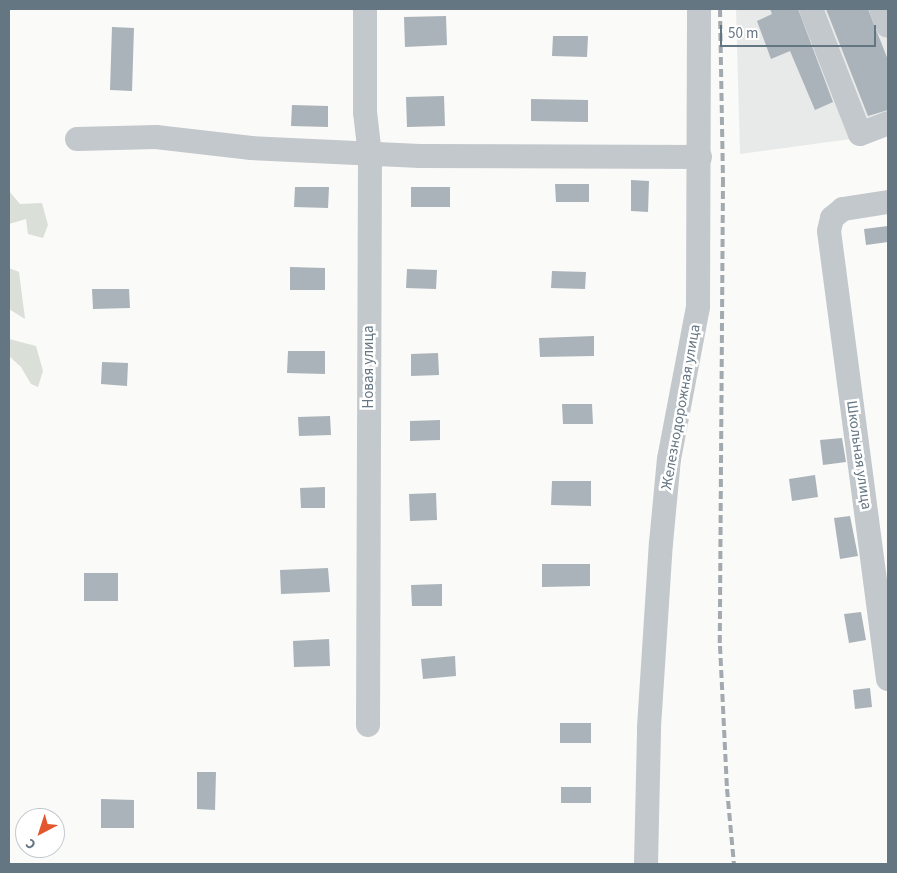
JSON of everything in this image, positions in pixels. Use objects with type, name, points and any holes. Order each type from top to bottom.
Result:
[{"type":"street","name":"Новая улица","points":[[365,9],[365,112],[370,155],[368,725]]},
{"type":"street","name":"Железнодорожная улица","points":[[646,864],[649,727],[661,543],[669,459],[698,307],[700,9]]},
{"type":"street","points":[[811,9],[860,134],[888,123]]},
{"type":"street","points":[[881,9],[888,26]]},
{"type":"street","points":[[77,138],[156,137],[251,148],[370,155],[700,157]]},
{"type":"street","name":"Школьная улица","points":[[888,202],[843,210],[832,218],[829,231],[888,679]]},
{"type":"shaded area","points":[[736,9],[888,9],[888,134],[740,154]]},
{"type":"shaded area","points":[[9,191],[20,204],[42,203],[48,225],[43,238],[28,234],[26,219],[9,224]]},
{"type":"shaded area","points":[[9,268],[19,272],[25,319],[9,309]]},
{"type":"shaded area","points":[[9,339],[36,346],[43,371],[38,387],[31,384],[21,367],[9,356]]},
{"type":"building","points":[[770,9],[798,9],[833,102],[815,110],[790,51],[771,59],[757,21],[772,14]]},
{"type":"building","points":[[826,9],[868,9],[888,60],[888,110],[868,116]]},
{"type":"building","points":[[446,16],[447,45],[405,47],[404,17]]},
{"type":"building","points":[[112,27],[134,28],[132,91],[110,90]]},
{"type":"building","points":[[553,36],[588,36],[587,57],[552,56]]},
{"type":"building","points":[[444,96],[445,126],[407,127],[406,97]]},
{"type":"building","points":[[531,99],[588,100],[588,122],[531,121]]},
{"type":"building","points":[[292,105],[328,106],[328,127],[291,126]]},
{"type":"building","points":[[631,180],[649,181],[648,212],[631,211]]},
{"type":"building","points":[[555,184],[589,184],[589,202],[556,202]]},
{"type":"building","points":[[295,187],[329,187],[328,208],[294,207]]},
{"type":"building","points":[[411,187],[450,187],[450,207],[411,207]]},
{"type":"building","points":[[888,226],[888,242],[866,245],[864,229]]},
{"type":"building","points":[[290,267],[325,268],[325,290],[290,290]]},
{"type":"building","points":[[407,269],[437,270],[436,289],[406,288]]},
{"type":"building","points":[[552,271],[586,272],[585,289],[551,288]]},
{"type":"building","points":[[92,289],[129,289],[130,308],[93,309]]},
{"type":"building","points":[[594,336],[594,356],[540,357],[539,338]]},
{"type":"building","points":[[288,351],[325,351],[325,374],[287,373]]},
{"type":"building","points":[[438,353],[439,375],[411,376],[411,354]]},
{"type":"building","points":[[102,362],[128,363],[127,386],[101,384]]},
{"type":"building","points":[[562,404],[592,404],[593,424],[563,424]]},
{"type":"building","points":[[330,416],[331,435],[299,436],[298,417]]},
{"type":"building","points":[[440,420],[440,440],[410,441],[410,421]]},
{"type":"building","points":[[842,438],[846,462],[823,465],[820,440]]},
{"type":"building","points":[[815,475],[818,497],[792,501],[789,479]]},
{"type":"building","points":[[552,481],[591,481],[591,506],[551,505]]},
{"type":"building","points":[[325,487],[325,508],[301,508],[300,488]]},
{"type":"building","points":[[436,493],[437,520],[410,521],[409,494]]},
{"type":"building","points":[[850,516],[858,556],[840,559],[834,518]]},
{"type":"building","points":[[542,564],[590,564],[590,586],[542,587]]},
{"type":"building","points":[[328,568],[330,592],[281,594],[280,570]]},
{"type":"building","points":[[84,573],[118,573],[118,601],[84,601]]},
{"type":"building","points":[[442,584],[442,606],[412,606],[411,585]]},
{"type":"building","points":[[861,612],[866,640],[849,643],[844,614]]},
{"type":"building","points":[[329,639],[330,666],[294,667],[293,641]]},
{"type":"building","points":[[455,656],[456,676],[423,679],[421,659]]},
{"type":"building","points":[[870,688],[872,707],[855,709],[853,690]]},
{"type":"building","points":[[560,723],[591,723],[591,743],[560,743]]},
{"type":"building","points":[[197,772],[216,772],[215,810],[197,809]]},
{"type":"building","points":[[561,787],[591,787],[591,803],[561,803]]},
{"type":"building","points":[[101,799],[134,800],[134,828],[101,828]]},
{"type":"railway","points":[[720,9],[723,179],[720,646],[727,789],[734,864]]}]
